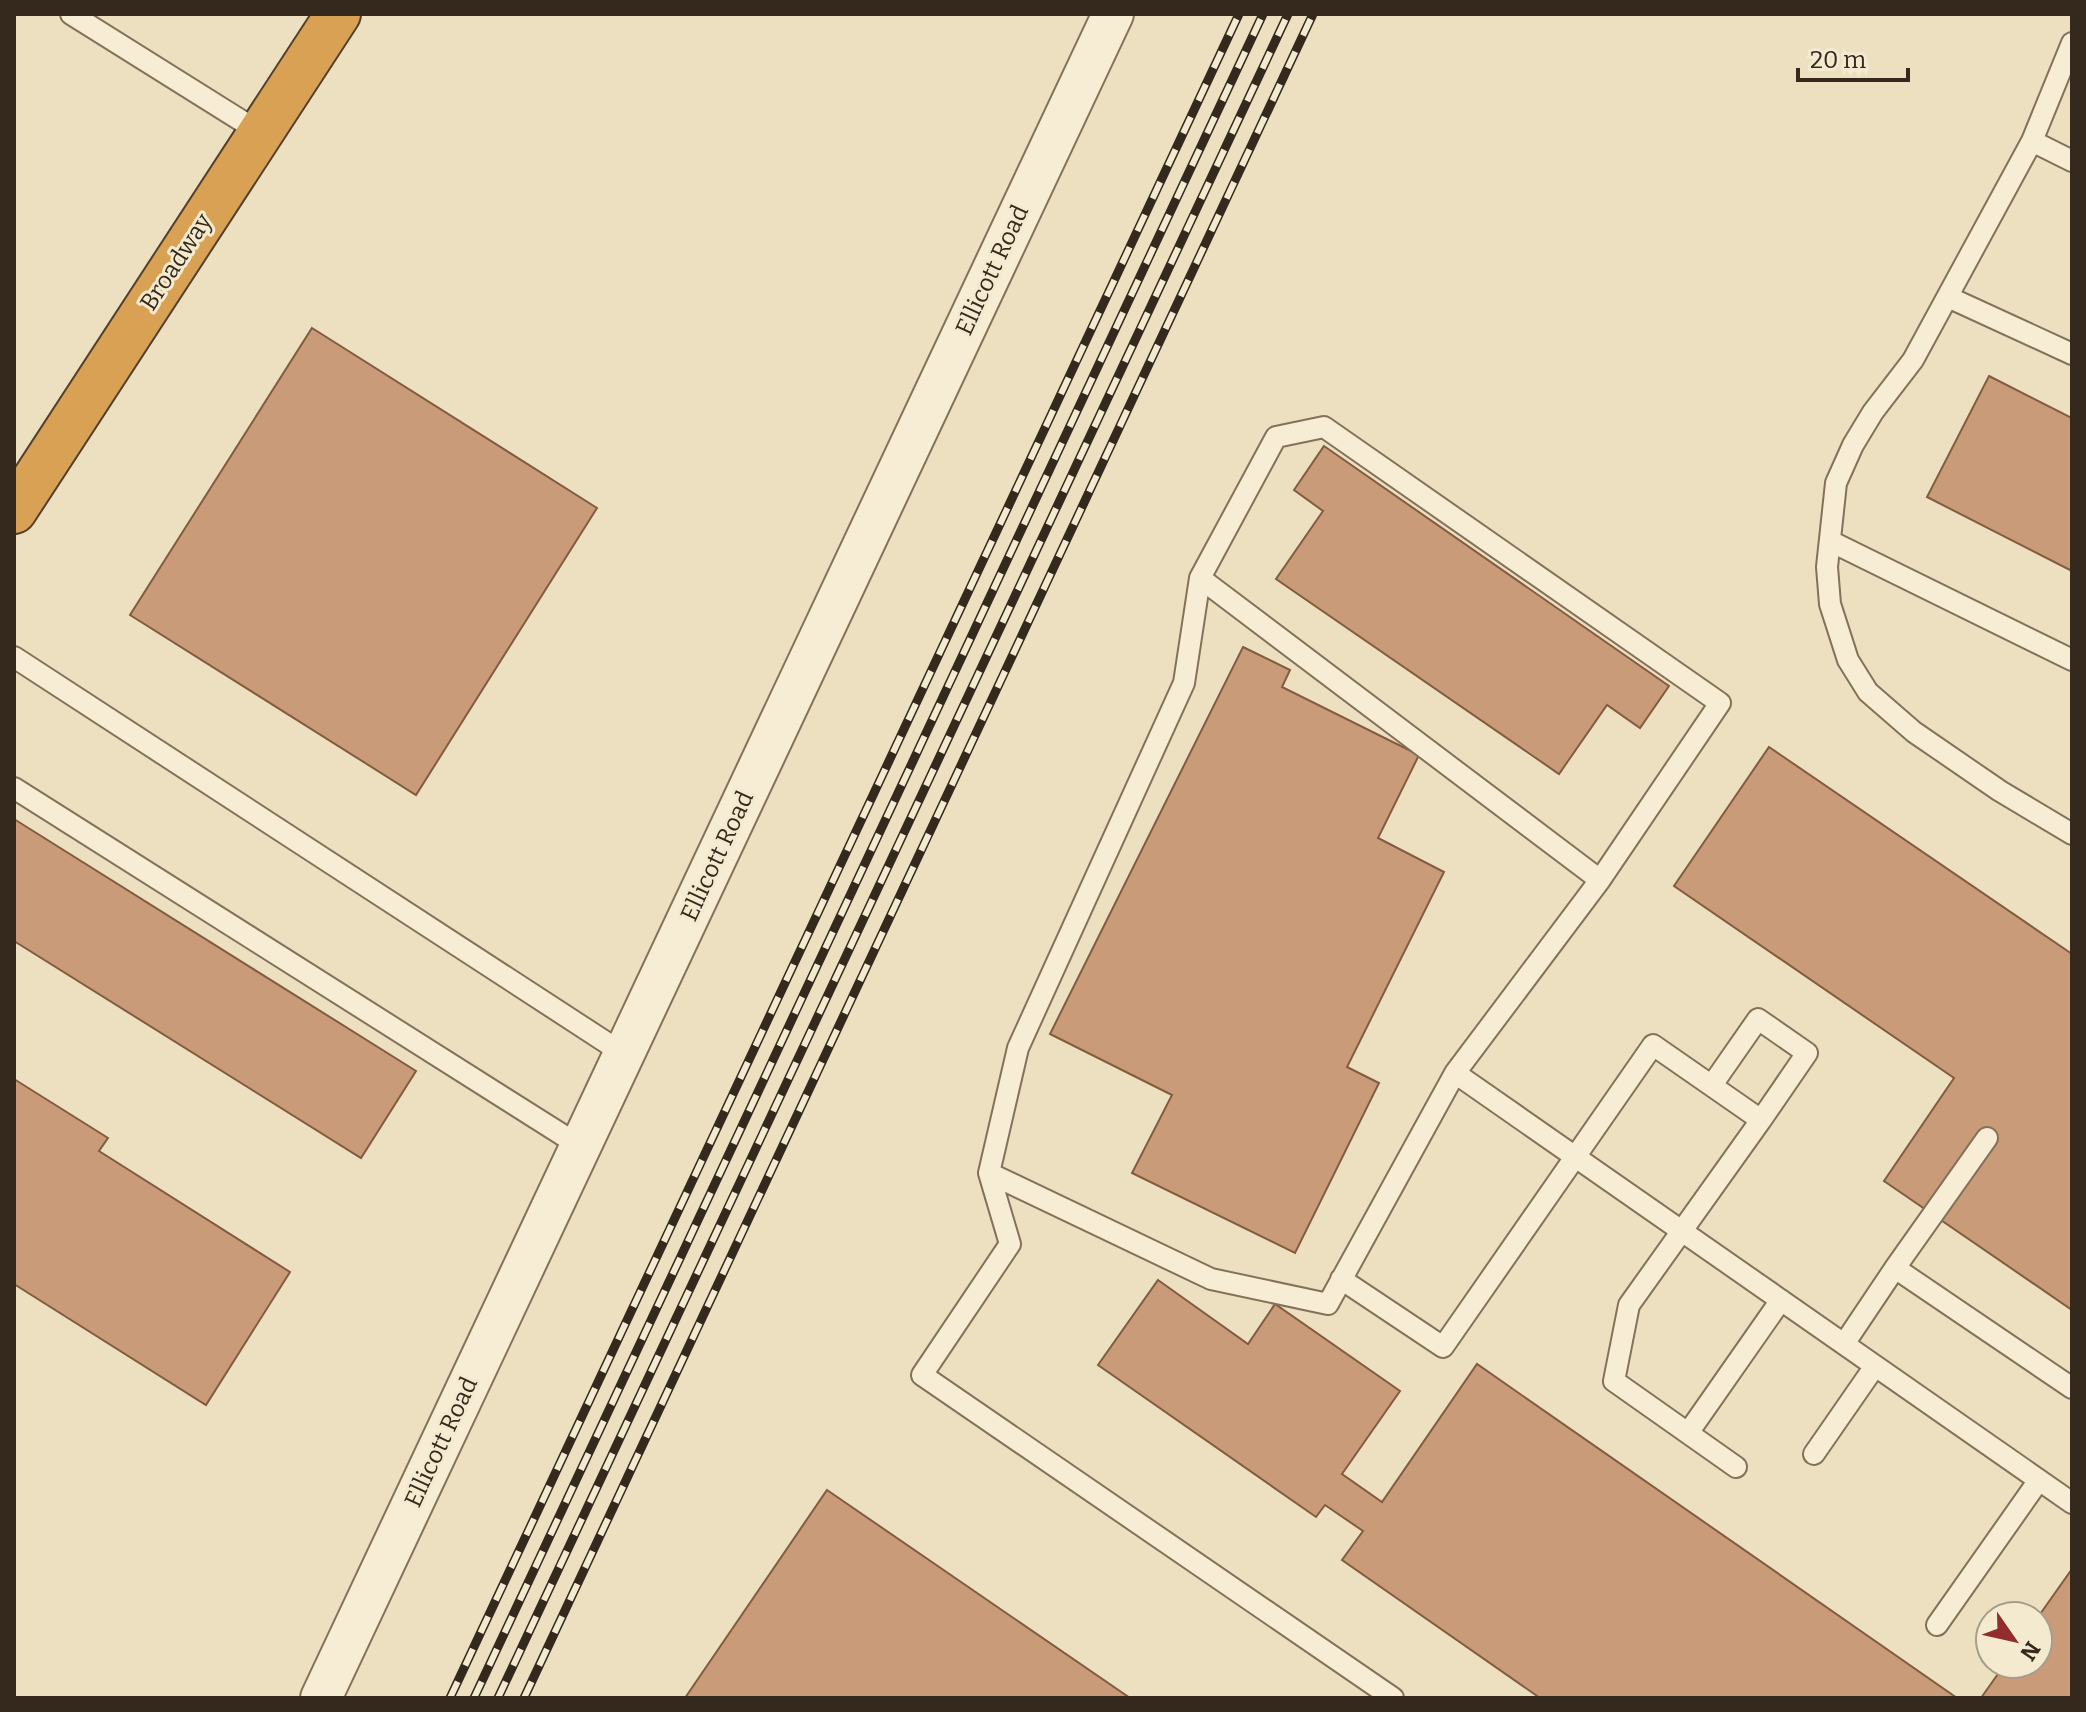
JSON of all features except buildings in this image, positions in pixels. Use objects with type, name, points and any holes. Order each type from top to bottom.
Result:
[{"type":"highway","name":"Broadway","points":[[14,511],[338,14]]},
{"type":"street","name":"Ellicott Road","points":[[321,1698],[1113,14]]},
{"type":"lane","points":[[71,14],[261,133]]},
{"type":"lane","points":[[2072,43],[2032,141],[1948,297],[1913,360],[1873,412],[1853,445],[1836,483],[1827,567],[1830,604],[1848,660],[1868,692],[1914,732],[2000,791],[2072,834]]},
{"type":"lane","points":[[2032,141],[2072,161]]},
{"type":"lane","points":[[1948,297],[2072,354]]},
{"type":"lane","points":[[989,1173],[1211,1279],[1328,1304],[1455,1073],[1600,880],[1720,703],[1324,427],[1276,437],[1200,578],[1184,683],[1018,1048],[989,1173],[1010,1244],[922,1375],[1393,1698]]},
{"type":"lane","points":[[1830,541],[2072,660]]},
{"type":"lane","points":[[1200,578],[1600,880]]},
{"type":"lane","points":[[14,657],[624,1054]]},
{"type":"lane","points":[[14,788],[580,1146]]},
{"type":"lane","points":[[1712,1085],[1758,1019],[1807,1053],[1629,1305],[1614,1381],[1736,1467]]},
{"type":"lane","points":[[1341,1279],[1443,1347],[1653,1045],[1761,1120]]},
{"type":"lane","points":[[1455,1073],[2072,1503]]},
{"type":"lane","points":[[1844,1344],[1987,1138]]},
{"type":"lane","points":[[1895,1268],[2072,1388]]},
{"type":"lane","points":[[1688,1433],[1781,1300]]},
{"type":"lane","points":[[1814,1454],[1875,1366]]},
{"type":"lane","points":[[1937,1625],[2039,1480]]},
{"type":"railway","points":[[450,1698],[1239,14]]},
{"type":"railway","points":[[474,1698],[1263,14]]},
{"type":"railway","points":[[498,1698],[1288,14]]},
{"type":"railway","points":[[524,1698],[1313,14]]}]
